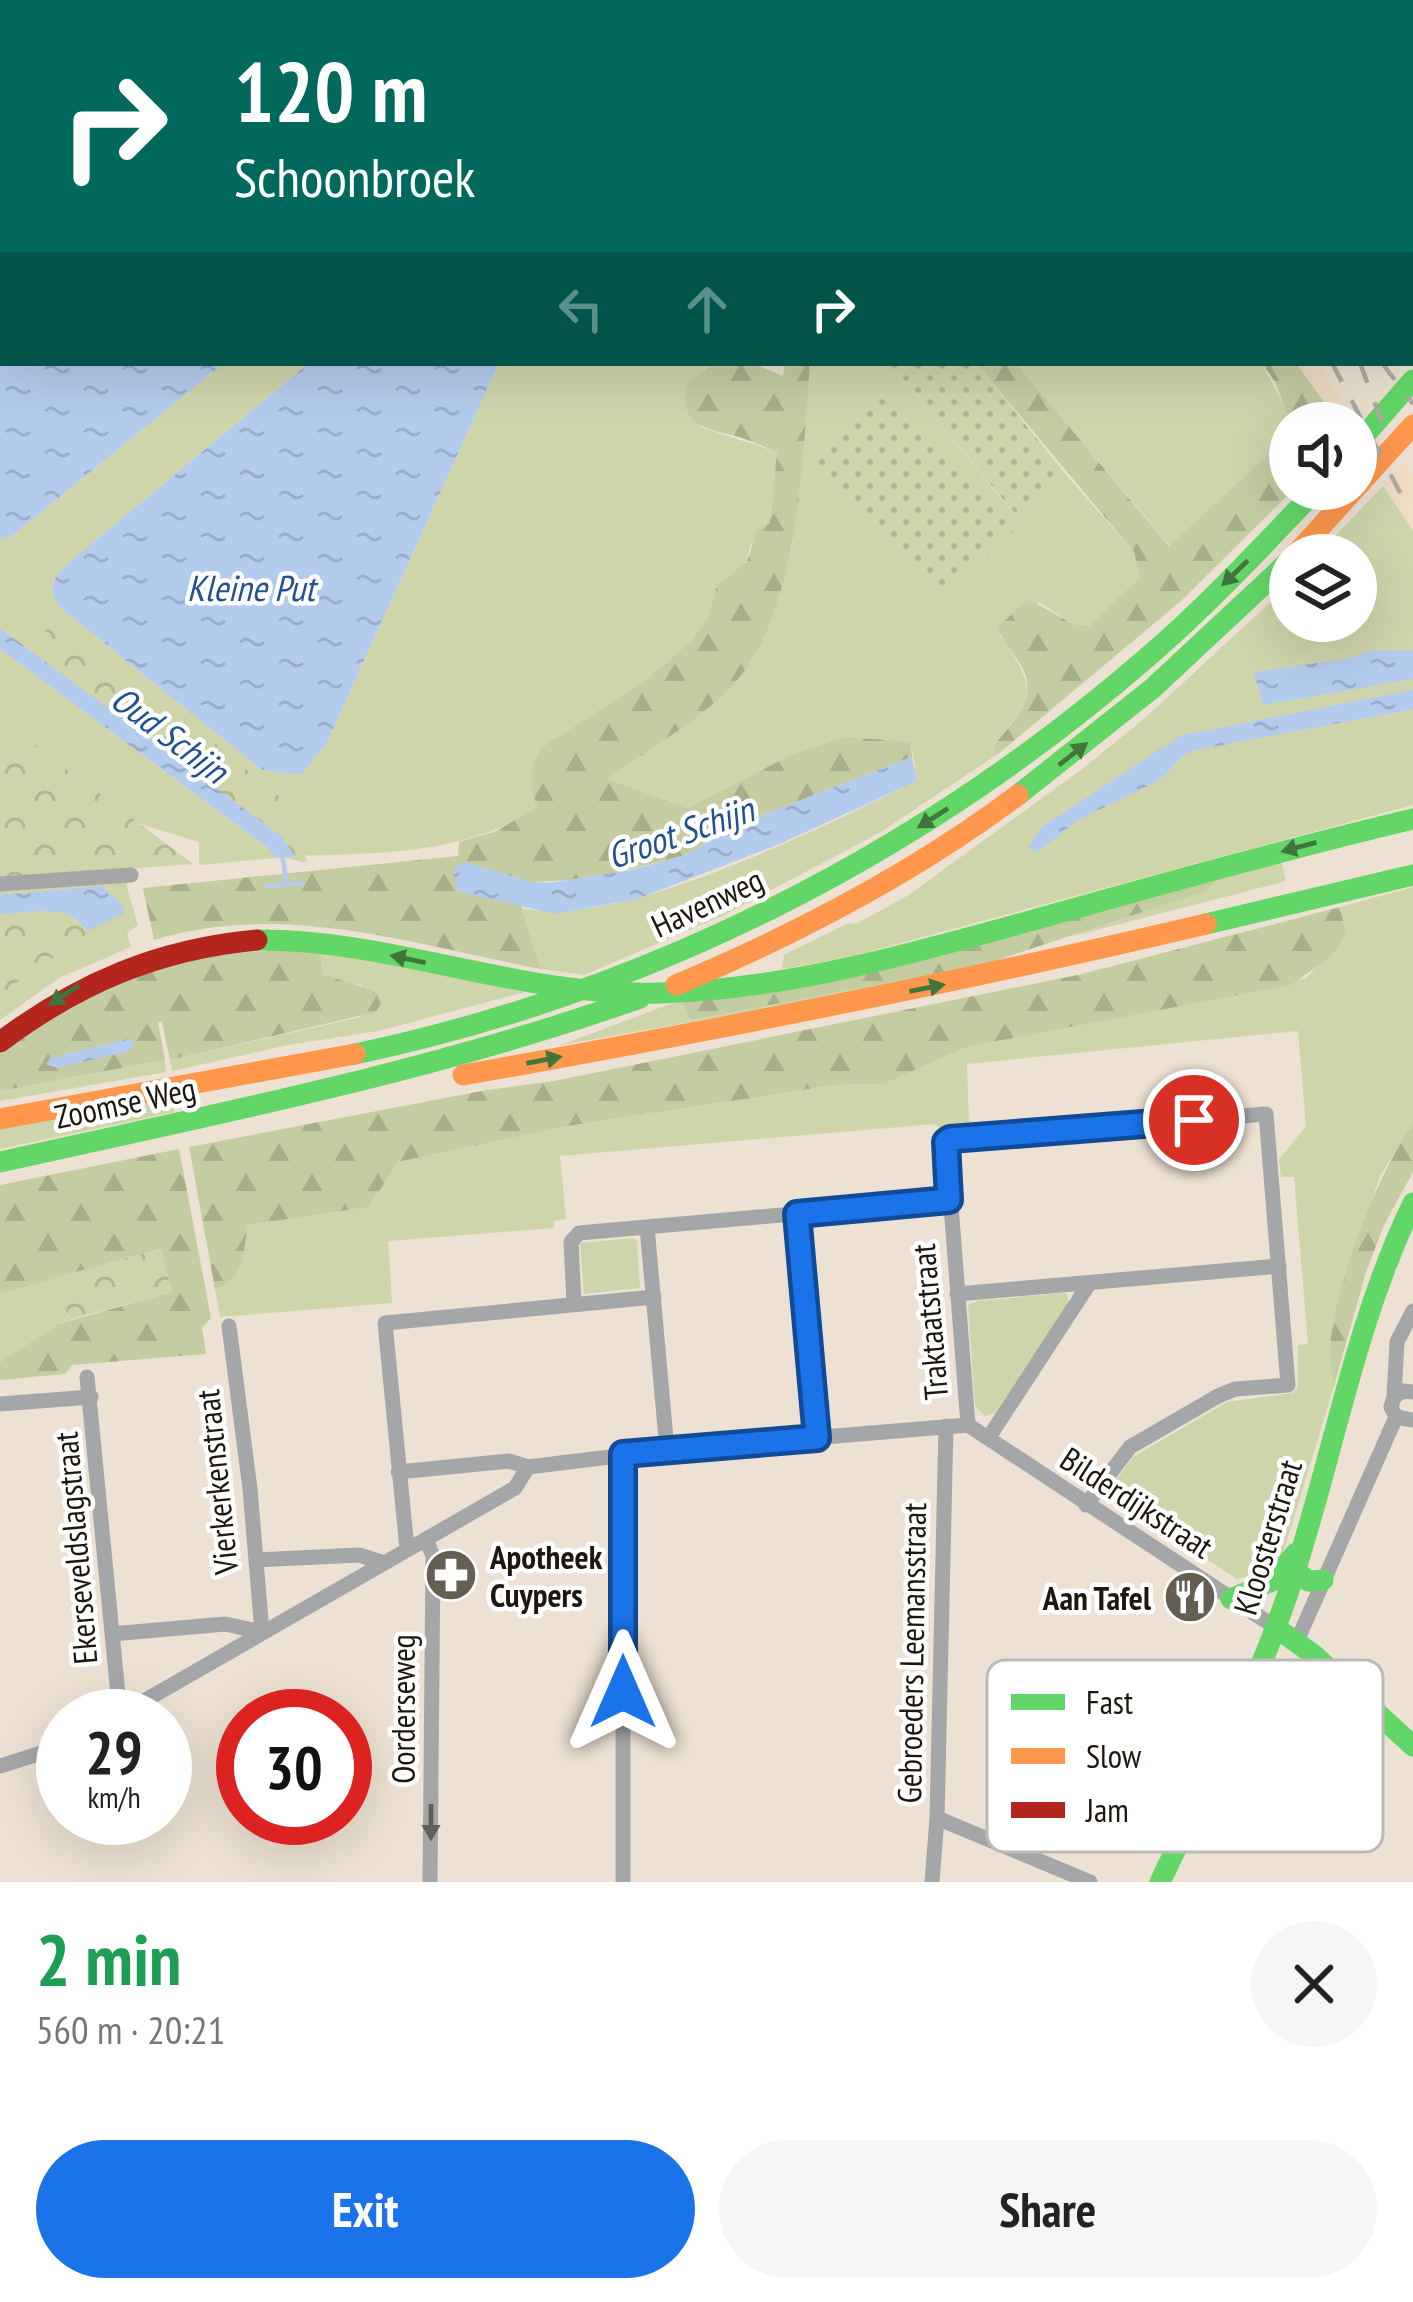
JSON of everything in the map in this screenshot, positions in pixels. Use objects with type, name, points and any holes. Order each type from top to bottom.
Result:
[{"type":"main road","points":[[1377,421],[1413,380]]},
{"type":"main road","name":"Havenweg","points":[[1377,467],[1413,425]]},
{"type":"main road","name":"Havenweg","points":[[0,1119],[282,1069],[448,1032],[622,976],[764,914],[880,851],[1030,752],[1173,632],[1296,510]]},
{"type":"main road","name":"Havenweg","points":[[1314,534],[1338,510]]},
{"type":"main road","name":"Havenweg","points":[[263,1108],[454,1061],[571,1025],[702,975],[837,908],[955,839],[1049,773],[1192,655],[1269,580]]},
{"type":"main road","points":[[0,1042],[83,983],[158,955],[227,942],[315,942],[523,983],[627,994],[792,982],[1413,819]]},
{"type":"main road","points":[[263,1108],[319,1103],[963,981],[1413,875]]},
{"type":"main road","name":"Zoomse Weg","points":[[0,1162],[263,1108]]},
{"type":"main road","name":"Kloosterstraat","points":[[1260,1660],[1304,1543],[1364,1321],[1386,1256],[1413,1203]]},
{"type":"main road","points":[[1232,1599],[1274,1580],[1304,1543]]},
{"type":"main road","points":[[1295,1570],[1309,1581],[1323,1580]]},
{"type":"main road","points":[[1275,1627],[1318,1660]]},
{"type":"main road","points":[[1383,1719],[1413,1746]]},
{"type":"main road","name":"Kloosterstraat","points":[[1160,1882],[1174,1852]]},
{"type":"street","points":[[0,884],[131,875]]},
{"type":"street","name":"Traktaatstraat","points":[[968,1424],[946,1142],[1266,1114],[1279,1266]]},
{"type":"street","points":[[574,1303],[573,1237],[585,1232],[949,1200]]},
{"type":"street","points":[[797,1214],[817,1438]]},
{"type":"street","points":[[647,1227],[667,1450]]},
{"type":"street","points":[[957,1294],[1279,1266],[1288,1385],[1235,1389],[1130,1447],[1085,1505]]},
{"type":"street","points":[[989,1437],[1089,1284]]},
{"type":"street","points":[[407,1549],[386,1323],[653,1298]]},
{"type":"street","points":[[1297,1641],[1404,1419],[1391,1407],[1397,1342],[1413,1311]]},
{"type":"street","name":"Vierkerkenstraat","points":[[230,1326],[262,1632]]},
{"type":"street","points":[[1394,1397],[1413,1391],[1397,1342]]},
{"type":"street","name":"Ekerseveldslagstraat","points":[[87,1377],[117,1689]]},
{"type":"street","points":[[0,1404],[92,1397]]},
{"type":"street","points":[[398,1472],[509,1461],[528,1467],[623,1454],[968,1424]]},
{"type":"street","name":"Bilderdijkstraat","points":[[968,1424],[1275,1627]]},
{"type":"street","name":"Gebroeders Leemansstraat","points":[[932,1882],[946,1426]]},
{"type":"street","points":[[623,1454],[623,1882]]},
{"type":"street","points":[[164,1689],[515,1488],[528,1467]]},
{"type":"street","name":"Oorderseweg","points":[[426,1539],[433,1556],[430,1882]]},
{"type":"street","points":[[256,1560],[359,1555],[381,1562]]},
{"type":"street","points":[[112,1634],[225,1624],[262,1632]]},
{"type":"street","points":[[0,1766],[36,1755]]},
{"type":"street","points":[[937,1818],[987,1839]]},
{"type":"street","points":[[1018,1852],[1090,1882]]},
{"type":"shaded area","points":[[1298,366],[1320,366],[1343,402],[1324,402]]},
{"type":"shaded area","points":[[1405,460],[1413,478],[1413,531],[1383,486]]},
{"type":"green space","points":[[220,366],[305,366],[66,565],[52,591],[62,609],[262,770],[300,775],[326,744],[498,366],[709,366],[703,370],[700,427],[777,452],[770,523],[750,546],[747,562],[717,584],[708,618],[691,641],[649,677],[541,748],[539,807],[482,834],[390,852],[295,856],[281,836],[0,628],[0,539],[13,535]]},
{"type":"green space","points":[[710,366],[759,366],[783,376],[785,366],[810,366],[800,490],[784,581],[751,660],[727,691],[607,779],[687,808],[789,756],[845,737],[911,742],[912,757],[747,821],[685,855],[593,879],[531,882],[517,893],[541,969],[348,930],[300,925],[202,929],[154,940],[143,888],[458,856],[459,842],[494,832],[538,807],[532,778],[541,748],[649,677],[691,641],[708,618],[717,584],[747,562],[757,530],[770,523],[777,452],[696,423],[686,408],[688,382]]},
{"type":"green space","points":[[810,366],[891,366],[1016,516],[1067,476],[1134,552],[1140,577],[1091,626],[1073,624],[1039,602],[1000,635],[1021,668],[1026,691],[1017,714],[993,745],[998,754],[879,833],[724,915],[584,975],[541,969],[522,908],[563,911],[666,890],[778,847],[917,781],[911,742],[789,756],[687,808],[606,779],[729,689],[779,599],[792,547]]},
{"type":"green space","points":[[892,366],[978,366],[1067,476],[1017,516]]},
{"type":"green space","points":[[979,366],[1019,366],[1169,546],[1269,454],[1269,510],[1273,510],[1181,601],[998,754],[993,746],[1025,701],[1027,680],[998,627],[1028,599],[1073,624],[1090,626],[1140,577],[1134,552]]},
{"type":"green space","points":[[1019,366],[1264,366],[1282,402],[1269,402],[1269,454],[1170,546]]},
{"type":"green space","points":[[1264,366],[1298,366],[1324,402],[1283,402]]},
{"type":"green space","points":[[881,389],[1019,527],[947,596],[809,457]]},
{"type":"green space","points":[[1383,486],[1413,531],[1413,805],[849,957],[782,969],[784,955],[907,896],[1081,770],[1269,603],[1269,642],[1377,642],[1377,534],[1337,534],[1360,510],[1377,510],[1377,492]]},
{"type":"green space","points":[[57,614],[296,810],[307,863],[283,857],[31,651]]},
{"type":"green space","points":[[0,649],[268,848],[275,858],[199,865],[199,842],[104,813],[0,735]]},
{"type":"green space","points":[[0,719],[193,864],[127,869],[122,903],[70,948],[0,996]]},
{"type":"green space","points":[[1281,859],[1286,881],[1070,937],[1217,878]]},
{"type":"green space","points":[[1217,878],[1206,891],[946,977],[944,972],[690,1020],[683,1002]]},
{"type":"green space","points":[[125,881],[138,925],[127,933],[131,947],[59,978],[0,1020],[0,889]]},
{"type":"green space","points":[[1413,887],[1413,1124],[1380,1176],[1343,1288],[1330,1349],[1334,1386],[1283,1554],[1268,1573],[1237,1579],[1106,1493],[1133,1457],[1227,1402],[1292,1393],[1298,1388],[1298,1345],[1308,1344],[1294,1177],[1281,1177],[1279,1160],[1306,1126],[1298,1031],[967,1064],[969,1126],[939,1128],[935,1124],[560,1156],[566,1219],[554,1221],[554,1228],[388,1241],[392,1303],[220,1317],[215,1289],[237,1272],[248,1225],[369,1207],[398,1162],[568,1126],[835,1085],[884,1084],[965,1047],[1306,978],[1346,936],[1340,907]]},
{"type":"green space","points":[[1340,907],[1346,935],[1330,957],[1291,985],[966,1047],[884,1084],[835,1085],[568,1126],[398,1162],[369,1207],[248,1225],[237,1272],[215,1289],[189,1147],[554,1081],[1082,974]]},
{"type":"green space","points":[[320,948],[525,992],[378,1031],[172,1071],[170,1060],[361,1017],[362,985],[341,983],[322,973]]},
{"type":"green space","points":[[320,948],[322,974],[375,991],[381,1003],[376,1012],[170,1060],[162,1022],[158,1022],[165,1060],[0,1091],[0,1051],[60,1007],[189,955]]},
{"type":"green space","points":[[945,972],[945,977],[561,1045],[670,1004],[683,1002],[690,1019]]},
{"type":"green space","points":[[165,1060],[166,1072],[0,1101],[0,1091]]},
{"type":"green space","points":[[171,1096],[174,1112],[0,1149],[0,1129]]},
{"type":"green space","points":[[1413,1124],[1413,1172],[1384,1225],[1366,1272],[1334,1386],[1333,1324],[1349,1264],[1385,1172]]},
{"type":"green space","points":[[179,1149],[211,1318],[202,1328],[206,1354],[72,1365],[65,1374],[0,1380],[0,1362],[58,1324],[172,1292],[160,1249],[0,1294],[0,1185]]},
{"type":"green space","points":[[634,1238],[640,1288],[584,1294],[580,1243]]},
{"type":"green space","points":[[161,1249],[172,1292],[69,1320],[57,1277]]},
{"type":"green space","points":[[57,1277],[69,1320],[0,1362],[0,1294]]},
{"type":"green space","points":[[1067,1294],[1069,1304],[995,1413],[985,1416],[975,1406],[968,1305]]},
{"type":"water","points":[[0,366],[220,366],[13,535],[0,539]]},
{"type":"water","name":"Kleine Put","points":[[305,366],[498,366],[326,744],[301,775],[262,770],[62,609],[52,586],[66,565]]},
{"type":"water","points":[[0,628],[281,836],[295,856],[275,858],[268,848],[0,649]]},
{"type":"water","points":[[1374,650],[1413,650],[1413,679],[1263,705],[1254,672],[1346,659]]},
{"type":"water","points":[[1413,690],[1413,709],[1191,751],[1156,782],[1078,820],[1038,852],[1028,848],[1040,828],[1182,735]]},
{"type":"water","points":[[912,757],[917,781],[782,843],[637,899],[555,914],[457,891],[453,868],[466,862],[549,883],[631,870],[685,855],[747,821]]},
{"type":"water","points":[[102,886],[123,906],[124,913],[88,931],[61,912],[0,914],[0,895]]},
{"type":"water","points":[[128,1039],[134,1047],[126,1052],[57,1068],[46,1064],[50,1058]]},
{"type":"waterway","name":"Oud Schijn","points":[[282,854],[287,884]]},
{"type":"waterway","name":"Oud Schijn","points":[[267,886],[302,883]]},
{"type":"railway","points":[[1334,366],[1406,504]]},
{"type":"railway","points":[[1361,366],[1387,436]]},
{"type":"railway","points":[[1384,366],[1413,404]]},
{"type":"traffic: fast","points":[[1377,421],[1413,380]]},
{"type":"traffic: fast","points":[[355,1054],[463,1028],[673,954],[871,855],[965,796],[1143,661],[1297,510]]},
{"type":"traffic: fast","points":[[1018,795],[1153,688],[1269,580]]},
{"type":"traffic: fast","points":[[257,940],[359,949],[559,987],[610,992],[708,990],[891,958],[1413,819]]},
{"type":"traffic: fast","points":[[1206,924],[1413,875]]},
{"type":"traffic: fast","points":[[0,1162],[403,1070],[640,998]]},
{"type":"traffic: fast","points":[[1263,1660],[1303,1547],[1374,1299],[1413,1203]]},
{"type":"traffic: fast","points":[[1231,1599],[1274,1580],[1296,1553]]},
{"type":"traffic: fast","points":[[1295,1570],[1308,1581],[1323,1580]]},
{"type":"traffic: fast","points":[[1275,1627],[1319,1660]]},
{"type":"traffic: fast","points":[[1383,1718],[1413,1746]]},
{"type":"traffic: fast","points":[[1160,1882],[1174,1852]]},
{"type":"traffic: slow","points":[[1314,534],[1413,425]]},
{"type":"traffic: slow","points":[[676,985],[853,900],[937,851],[1018,795]]},
{"type":"traffic: slow","points":[[463,1075],[836,1005],[1206,924]]},
{"type":"traffic: slow","points":[[0,1119],[355,1054]]},
{"type":"traffic: jam","points":[[0,1042],[60,1002],[121,972],[186,951],[257,940]]},
{"type":"place","name":"Apotheek Cuypers","points":[[451,1575]]},
{"type":"place","name":"Aan Tafel","points":[[1190,1597]]},
{"type":"route","points":[[623,1692],[623,1454],[817,1438],[797,1214],[949,1200],[946,1142],[950,1139],[1194,1120]]},
{"type":"water label","name":"Groot Schijn","points":[[680,832]]}]
